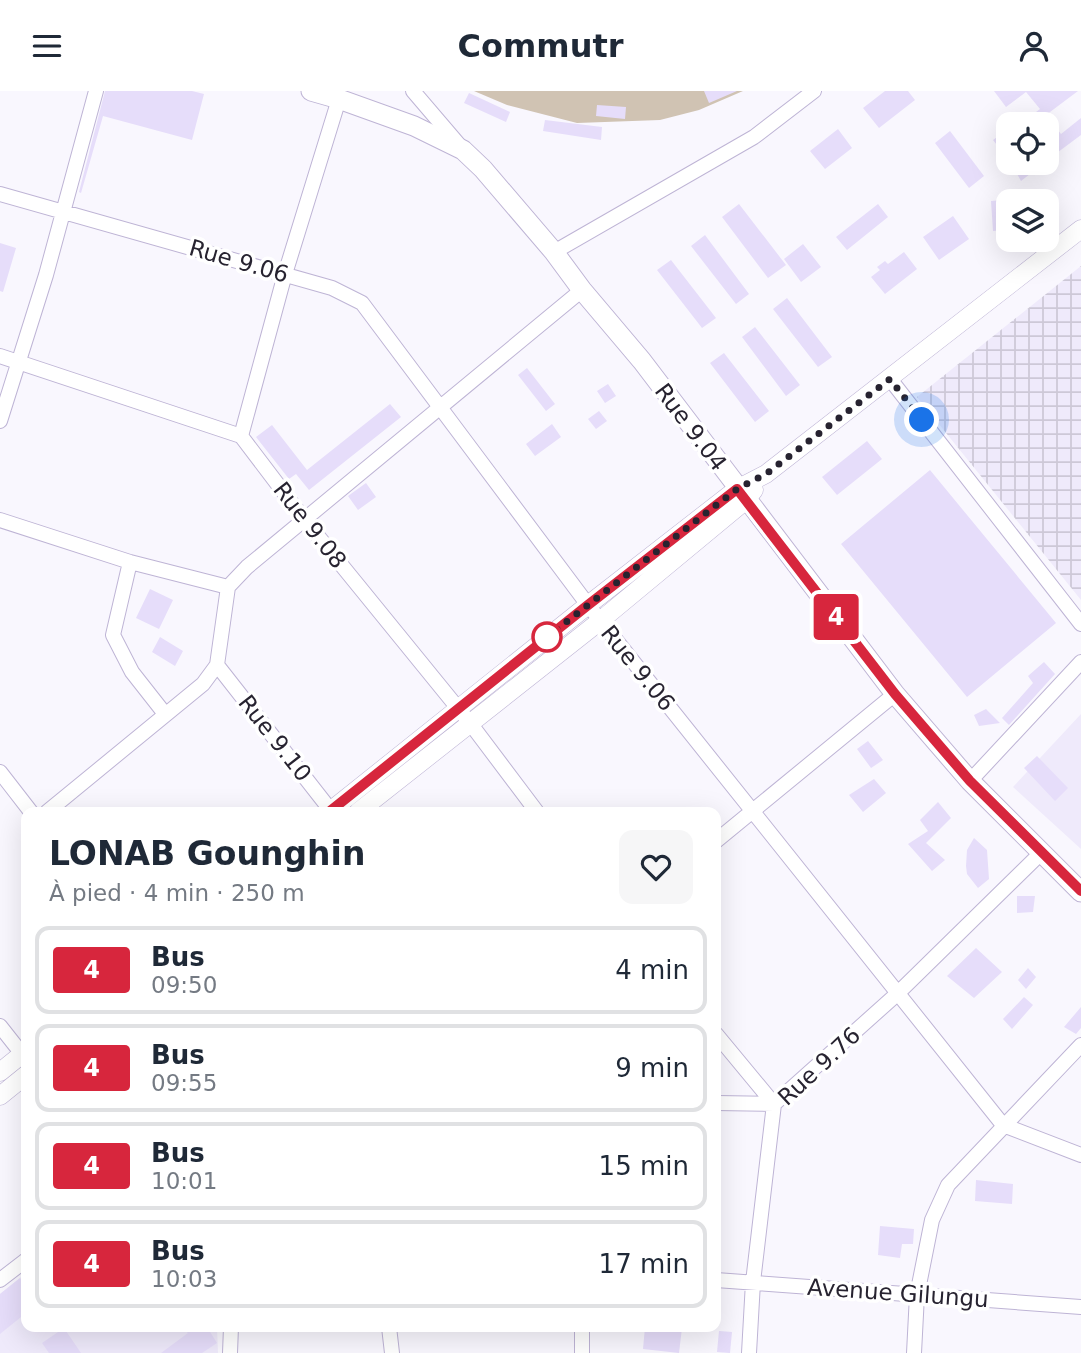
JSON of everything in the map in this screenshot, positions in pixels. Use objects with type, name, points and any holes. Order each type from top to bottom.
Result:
[{"type":"main road","name":"Rue 9.04","points":[[311,91],[403,122],[463,150],[483,169],[642,361],[895,694],[970,781],[1081,891]]},
{"type":"street","points":[[0,421],[37,307],[96,91]]},
{"type":"street","points":[[413,91],[463,150]]},
{"type":"street","points":[[554,252],[754,137],[814,91]]},
{"type":"street","points":[[0,356],[241,436],[285,274],[339,99]]},
{"type":"street","name":"Rue 9.06","points":[[0,194],[332,288],[362,303],[600,621],[1003,1125],[1081,1155]]},
{"type":"street","points":[[337,807],[600,621],[766,474],[1081,229]]},
{"type":"street","points":[[53,807],[203,684],[217,665],[228,587],[247,567],[582,290]]},
{"type":"street","points":[[890,379],[1081,624]]},
{"type":"street","name":"Rue 9.08","points":[[241,436],[533,807]]},
{"type":"street","points":[[364,807],[588,605],[742,495]]},
{"type":"street","points":[[0,520],[130,562],[228,587]]},
{"type":"street","points":[[130,562],[113,635],[132,672],[165,714]]},
{"type":"street","points":[[970,781],[1081,662]]},
{"type":"street","name":"Rue 9.10","points":[[217,665],[328,807]]},
{"type":"street","points":[[721,837],[895,694]]},
{"type":"street","points":[[0,772],[27,807]]},
{"type":"street","name":"Rue 9.76","points":[[750,1353],[753,1282],[774,1104],[897,994],[1041,853]]},
{"type":"street","points":[[0,1026],[21,1050]]},
{"type":"street","points":[[721,1040],[774,1104]]},
{"type":"street","points":[[914,1353],[917,1294],[932,1220],[948,1185],[1081,1045]]},
{"type":"street","points":[[0,1072],[21,1058]]},
{"type":"street","points":[[0,1095],[21,1079]]},
{"type":"street","points":[[721,1103],[774,1104]]},
{"type":"street","points":[[0,1280],[21,1264]]},
{"type":"street","name":"Avenue Gilungu","points":[[721,1280],[1081,1307]]},
{"type":"street","points":[[230,1353],[231,1332]]},
{"type":"street","points":[[390,1332],[392,1353]]},
{"type":"street","points":[[582,1332],[582,1353]]},
{"type":"shaded area","points":[[474,91],[743,91],[699,110],[660,120],[577,123],[507,105]]},
{"type":"shaded area","points":[[1081,266],[1081,600],[917,397]]},
{"type":"shaded area","points":[[1081,714],[1081,849],[1013,787]]},
{"type":"shaded area","points":[[21,1277],[21,1332],[217,1332],[218,1353],[0,1353],[0,1294]]},
{"type":"building","points":[[105,91],[192,91],[204,94],[192,140],[103,116],[81,193],[79,192]]},
{"type":"building","points":[[704,91],[737,91],[709,103]]},
{"type":"building","points":[[885,91],[908,91],[915,100],[879,128],[863,108]]},
{"type":"building","points":[[994,91],[1078,91],[1050,112],[1036,112],[1040,109],[1026,92],[1006,107]]},
{"type":"building","points":[[469,93],[510,112],[506,122],[464,103]]},
{"type":"building","points":[[597,105],[626,107],[625,119],[596,116]]},
{"type":"building","points":[[1081,118],[1081,135],[1059,151],[1059,131],[1061,134]]},
{"type":"building","points":[[545,120],[602,127],[601,140],[543,131]]},
{"type":"building","points":[[838,129],[852,148],[825,169],[810,151]]},
{"type":"building","points":[[950,131],[984,176],[969,188],[935,143]]},
{"type":"building","points":[[1018,175],[1029,175],[1021,181]]},
{"type":"building","points":[[991,201],[996,201],[996,231],[993,231]]},
{"type":"building","points":[[739,204],[786,265],[768,278],[722,217]]},
{"type":"building","points":[[878,204],[888,217],[847,250],[836,237]]},
{"type":"building","points":[[953,216],[969,239],[939,260],[923,237]]},
{"type":"building","points":[[705,235],[749,294],[736,304],[691,246]]},
{"type":"building","points":[[0,243],[16,248],[3,292],[0,291]]},
{"type":"building","points":[[803,244],[821,267],[801,282],[784,259]]},
{"type":"building","points":[[904,252],[917,269],[885,294],[871,277],[880,270],[877,267],[885,261],[888,264]]},
{"type":"building","points":[[671,260],[716,318],[702,328],[657,270]]},
{"type":"building","points":[[787,298],[832,357],[818,367],[773,309]]},
{"type":"building","points":[[755,327],[800,385],[786,396],[742,337]]},
{"type":"building","points":[[724,353],[769,411],[755,422],[710,363]]},
{"type":"building","points":[[527,368],[555,404],[546,411],[518,375]]},
{"type":"building","points":[[608,384],[616,396],[605,403],[597,391]]},
{"type":"building","points":[[390,404],[401,417],[309,490],[296,474],[289,479],[256,437],[272,425],[307,470]]},
{"type":"building","points":[[599,411],[607,421],[596,429],[588,419]]},
{"type":"building","points":[[552,424],[561,437],[535,456],[526,444]]},
{"type":"building","points":[[867,441],[882,459],[837,495],[822,477]]},
{"type":"building","points":[[930,470],[1056,623],[967,697],[841,544]]},
{"type":"building","points":[[366,483],[376,497],[358,510],[348,496]]},
{"type":"building","points":[[150,589],[173,600],[159,629],[136,618]]},
{"type":"building","points":[[160,637],[183,651],[175,666],[152,652]]},
{"type":"building","points":[[1044,662],[1055,674],[1009,725],[1002,718],[1033,683],[1028,676]]},
{"type":"building","points":[[986,709],[1000,723],[979,726],[974,715]]},
{"type":"building","points":[[868,741],[883,760],[871,768],[857,749]]},
{"type":"building","points":[[1037,756],[1068,788],[1055,801],[1024,768]]},
{"type":"building","points":[[874,779],[886,793],[863,812],[849,795]]},
{"type":"building","points":[[938,802],[951,818],[926,843],[945,860],[932,871],[908,844],[928,831],[920,820]]},
{"type":"building","points":[[974,838],[987,850],[989,879],[978,888],[967,874],[966,866],[967,850]]},
{"type":"building","points":[[1017,896],[1035,896],[1033,912],[1017,913]]},
{"type":"building","points":[[976,948],[1002,972],[974,998],[947,976]]},
{"type":"building","points":[[1028,968],[1036,977],[1026,989],[1018,980]]},
{"type":"building","points":[[1024,997],[1033,1005],[1012,1029],[1003,1019]]},
{"type":"building","points":[[1081,1007],[1081,1028],[1076,1034],[1064,1027]]},
{"type":"building","points":[[976,1180],[1013,1184],[1012,1204],[975,1201]]},
{"type":"building","points":[[880,1226],[914,1229],[913,1244],[902,1244],[900,1258],[878,1255]]},
{"type":"building","points":[[20,1278],[21,1317],[0,1334],[0,1294]]},
{"type":"building","points":[[58,1332],[67,1332],[81,1353],[49,1353],[42,1343]]},
{"type":"building","points":[[210,1332],[217,1343],[202,1353],[161,1353],[188,1333]]},
{"type":"building","points":[[645,1332],[682,1332],[679,1353],[643,1349]]},
{"type":"building","points":[[719,1332],[732,1332],[730,1353],[717,1352]]},
{"type":"bus line","name":"4","points":[[335,807],[737,489],[895,694],[970,781],[1081,891]]},
{"type":"route","points":[[547,637],[737,489],[766,474],[890,379],[922,420]]}]
